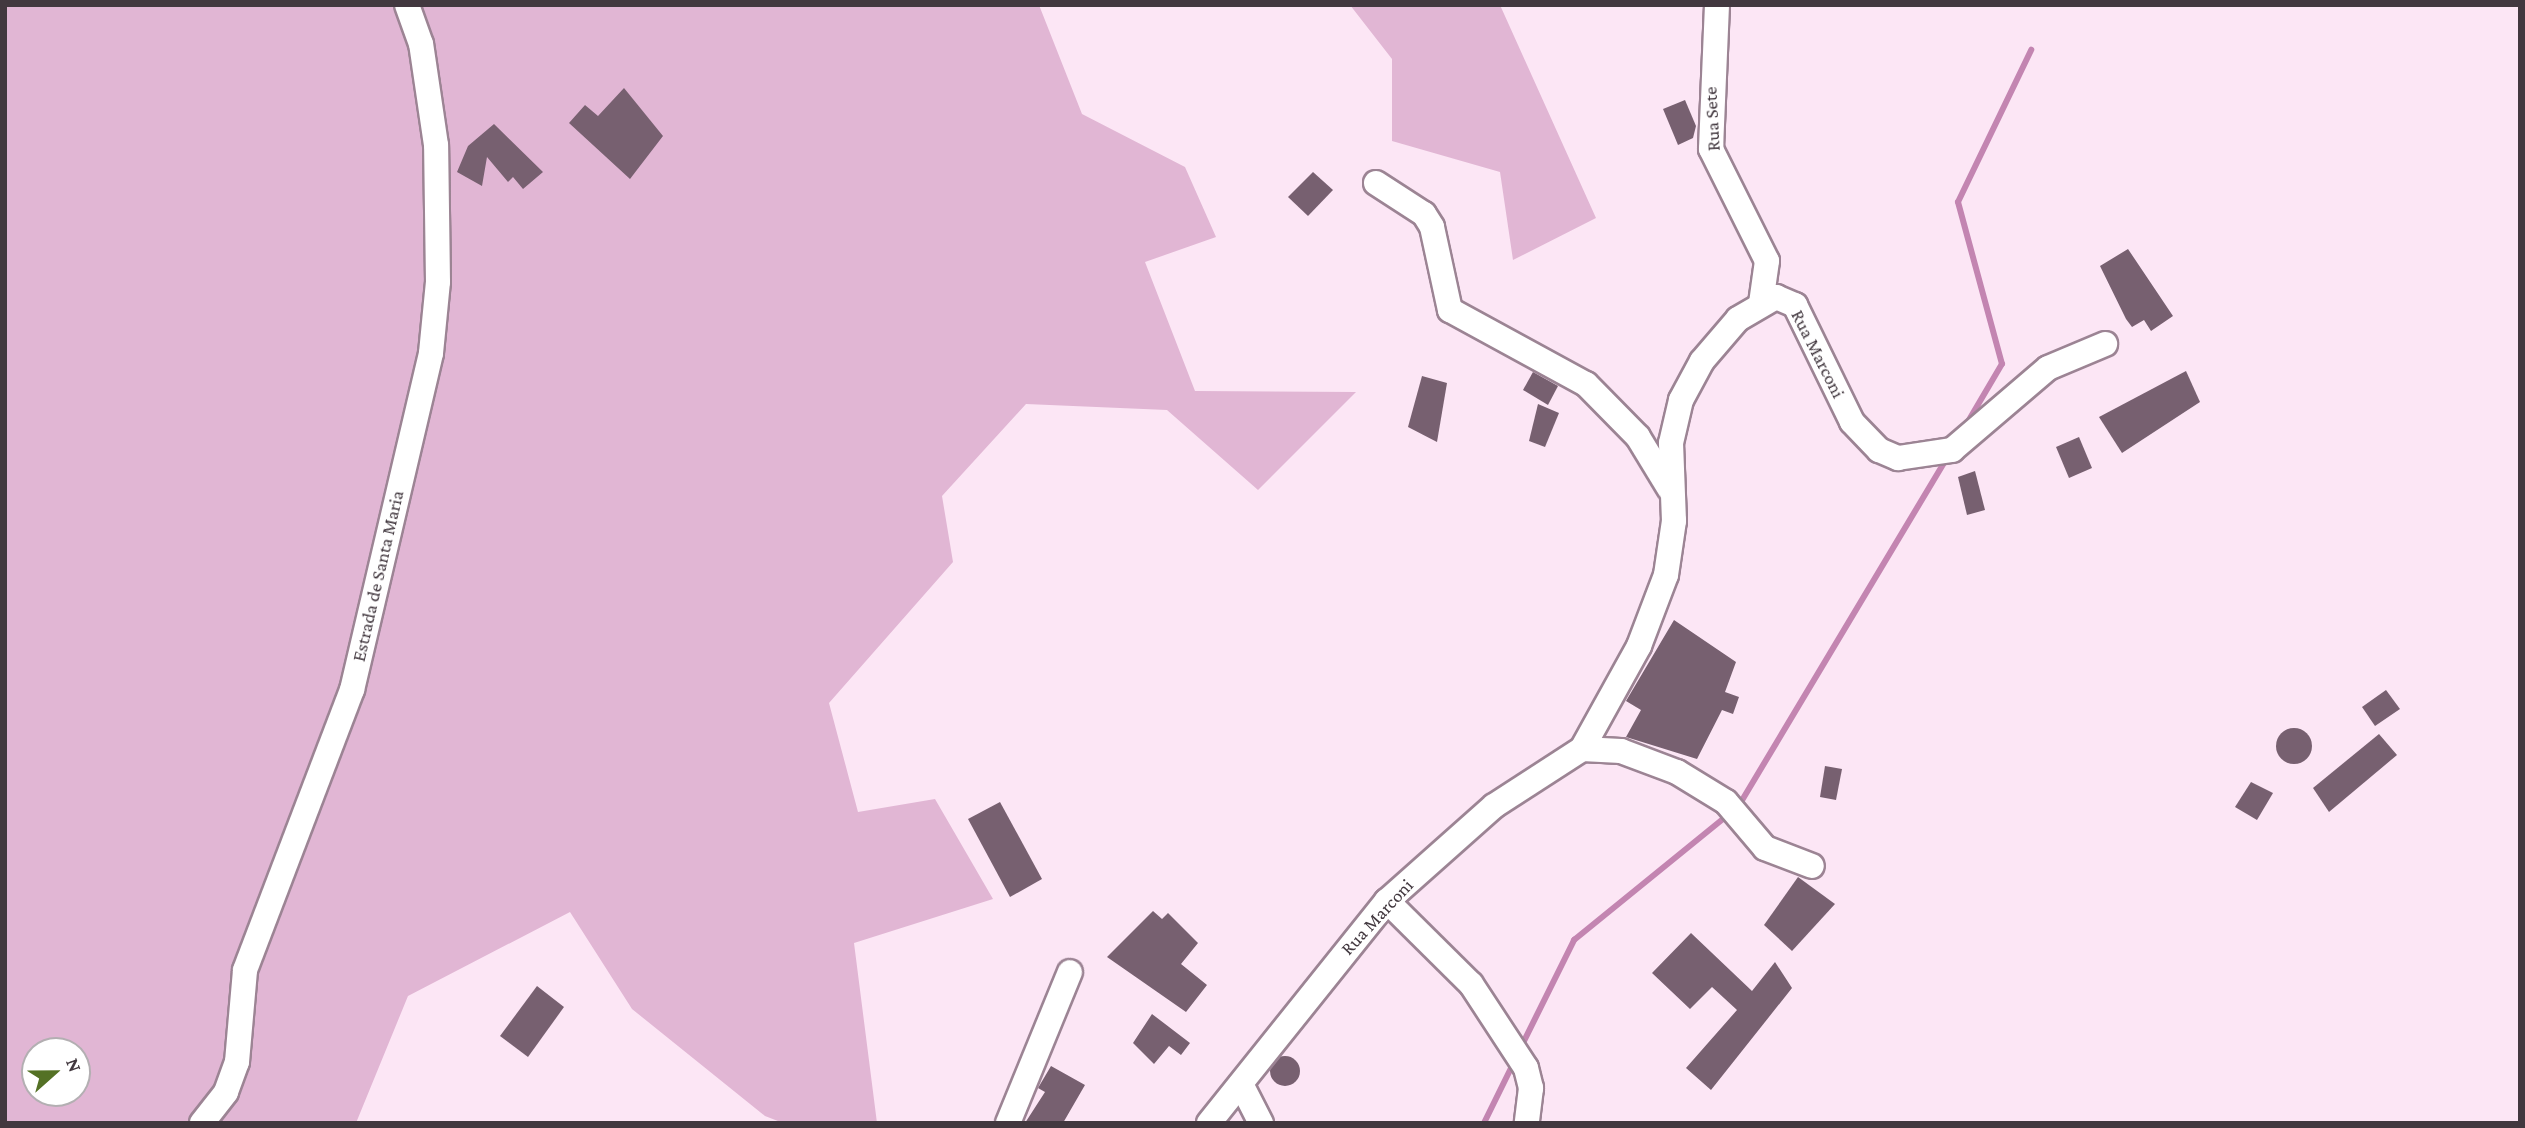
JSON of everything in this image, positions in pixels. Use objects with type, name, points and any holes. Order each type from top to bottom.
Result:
[{"type":"street","name":"Estrada de Santa Maria","points":[[202,1123],[226,1092],[237,1062],[245,970],[342,724],[431,353],[439,282],[436,145],[421,44],[407,5]]},
{"type":"street","name":"Rua Sete","points":[[1717,5],[1710,149],[1767,261],[1761,303]]},
{"type":"street","points":[[1376,183],[1424,214],[1433,227],[1450,310],[1586,384],[1638,437],[1671,492]]},
{"type":"street","name":"Rua Marconi","points":[[1209,1123],[1387,901],[1494,806],[1582,749],[1657,602],[1670,553],[1671,492],[1681,400],[1702,361],[1761,303],[1776,297],[1795,305],[1852,422],[1878,450],[1898,458],[1952,450],[2048,368],[2105,344]]},
{"type":"street","points":[[1582,749],[1621,751],[1677,772],[1726,802],[1765,848],[1812,866]]},
{"type":"street","points":[[1387,901],[1471,984],[1525,1068],[1531,1088],[1527,1123]]},
{"type":"street","points":[[1008,1123],[1070,972]]},
{"type":"street","points":[[1241,1084],[1261,1123]]},
{"type":"shaded area","points":[[5,5],[1039,5],[1082,114],[1185,167],[1216,237],[1145,262],[1195,391],[1356,392],[1258,490],[1167,410],[1026,404],[942,496],[953,562],[829,703],[858,812],[935,799],[993,899],[854,943],[877,1123],[783,1123],[765,1116],[632,1009],[570,912],[408,996],[356,1123],[5,1123]]},
{"type":"shaded area","points":[[1350,5],[1500,5],[1596,218],[1513,260],[1500,172],[1392,141],[1392,59]]},
{"type":"building","points":[[624,88],[663,136],[630,179],[569,123],[585,105],[598,116]]},
{"type":"building","points":[[1685,100],[1696,126],[1693,138],[1678,145],[1663,109]]},
{"type":"building","points":[[494,124],[543,172],[523,189],[513,177],[508,182],[487,157],[482,186],[457,172],[468,146]]},
{"type":"building","points":[[1313,172],[1333,190],[1308,216],[1288,197]]},
{"type":"building","points":[[2128,249],[2173,316],[2151,331],[2144,320],[2132,327],[2100,266]]},
{"type":"building","points":[[2186,371],[2200,402],[2122,453],[2099,417]]},
{"type":"building","points":[[1533,372],[1558,386],[1548,405],[1523,390]]},
{"type":"building","points":[[1422,376],[1447,383],[1437,442],[1408,427]]},
{"type":"building","points":[[1538,404],[1559,413],[1545,447],[1529,441]]},
{"type":"building","points":[[2079,437],[2092,468],[2069,478],[2056,447]]},
{"type":"building","points":[[1975,471],[1985,510],[1967,515],[1958,477]]},
{"type":"building","points":[[1674,620],[1736,662],[1725,692],[1739,697],[1733,714],[1722,710],[1697,759],[1626,737],[1641,710],[1626,701]]},
{"type":"building","points":[[2386,690],[2400,709],[2375,726],[2362,707]]},
{"type":"building","points":[[2294,728],[2306,734],[2312,746],[2306,758],[2294,764],[2282,758],[2276,746],[2282,734]]},
{"type":"building","points":[[2379,734],[2397,755],[2329,812],[2313,788]]},
{"type":"building","points":[[1825,766],[1842,769],[1836,800],[1820,797]]},
{"type":"building","points":[[2251,782],[2273,793],[2257,820],[2235,807]]},
{"type":"building","points":[[1000,802],[1042,879],[1010,897],[968,819]]},
{"type":"building","points":[[1798,877],[1835,904],[1792,951],[1764,925]]},
{"type":"building","points":[[1153,911],[1162,919],[1168,913],[1198,943],[1181,964],[1207,985],[1186,1012],[1107,957]]},
{"type":"building","points":[[1691,933],[1752,991],[1775,962],[1792,988],[1711,1090],[1686,1068],[1737,1010],[1712,987],[1690,1009],[1652,973]]},
{"type":"building","points":[[537,986],[564,1007],[528,1057],[500,1036]]},
{"type":"building","points":[[1152,1014],[1190,1043],[1181,1055],[1169,1046],[1154,1064],[1133,1043]]},
{"type":"building","points":[[1285,1056],[1296,1060],[1300,1071],[1296,1082],[1285,1086],[1274,1082],[1270,1071],[1274,1060]]},
{"type":"building","points":[[1051,1066],[1085,1085],[1063,1123],[1025,1123],[1045,1092],[1038,1088]]},
{"type":"waterway","points":[[1966,425],[2002,364],[1958,202],[2031,50]]},
{"type":"waterway","points":[[1738,807],[1946,459]]},
{"type":"waterway","points":[[1520,1049],[1574,940],[1730,813]]},
{"type":"waterway","points":[[1484,1123],[1514,1062]]}]
